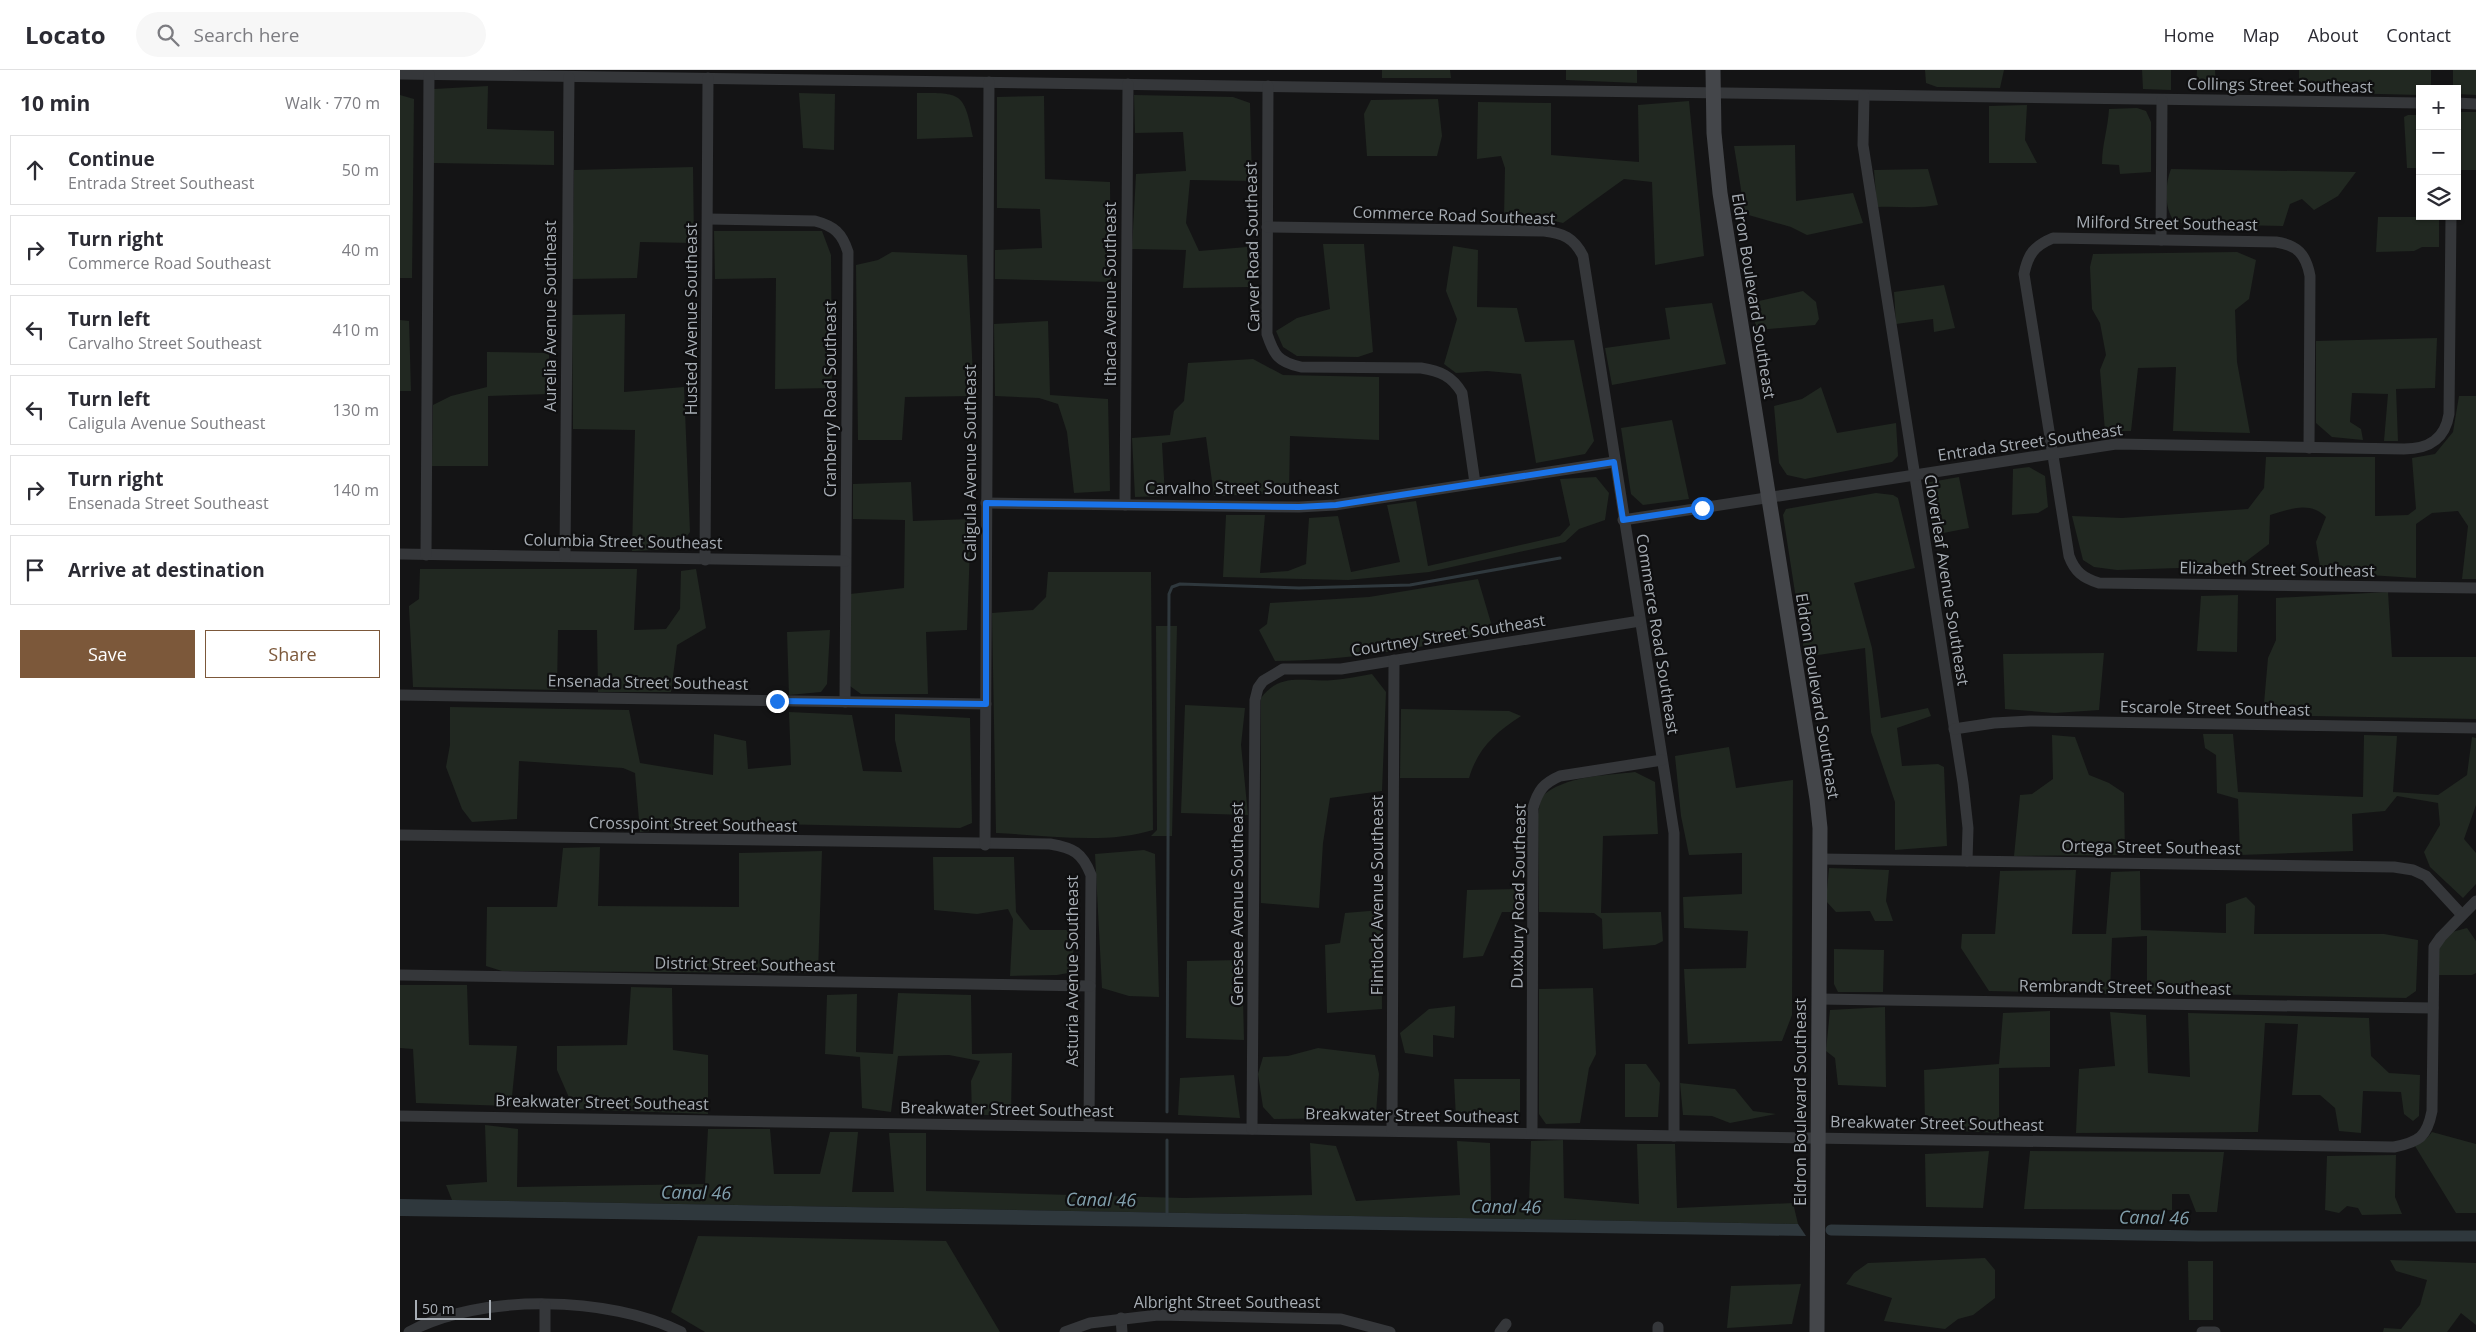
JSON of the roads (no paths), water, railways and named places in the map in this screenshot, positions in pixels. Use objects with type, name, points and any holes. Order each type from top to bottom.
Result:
[{"type":"street","name":"Eldron Boulevard Southeast","points":[[1713,70],[1714,133],[1720,193],[1817,799],[1820,859],[1817,1332]]},
{"type":"street","name":"Collings Street Southeast","points":[[400,74],[708,78],[869,75],[989,82],[2416,103]]},
{"type":"street","points":[[426,555],[429,74]]},
{"type":"street","name":"Aurelia Avenue Southeast","points":[[565,556],[569,77]]},
{"type":"street","name":"Husted Avenue Southeast","points":[[705,560],[708,78]]},
{"type":"street","name":"Caligula Avenue Southeast","points":[[984,844],[989,82]]},
{"type":"street","name":"Ithaca Avenue Southeast","points":[[1125,505],[1128,84]]},
{"type":"street","name":"Carver Road Southeast","points":[[1268,86],[1267,334],[1272,352],[1285,363],[1301,367],[1421,368],[1439,371],[1455,380],[1462,393],[1475,483]]},
{"type":"street","name":"Cloverleaf Avenue Southeast","points":[[1864,96],[1863,145],[1963,783],[1968,828],[1967,861]]},
{"type":"street","points":[[2161,240],[2162,100]]},
{"type":"street","points":[[2461,104],[2476,104]]},
{"type":"street","name":"Cranberry Road Southeast","points":[[708,219],[815,221],[830,225],[840,234],[848,252],[845,702]]},
{"type":"street","name":"Entrada Street Southeast","points":[[1623,520],[2116,444],[2415,449],[2428,446],[2441,436],[2447,427],[2451,220]]},
{"type":"street","name":"Commerce Road Southeast","points":[[1267,227],[1544,231],[1561,233],[1577,244],[1583,256],[1623,520],[1674,833],[1674,1136]]},
{"type":"street","name":"Milford Street Southeast","points":[[2052,453],[2024,274],[2027,258],[2033,249],[2054,238],[2276,242],[2290,244],[2301,252],[2308,262],[2310,276],[2309,448]]},
{"type":"street","name":"Elizabeth Street Southeast","points":[[2052,453],[2069,556],[2079,574],[2099,583],[2476,588]]},
{"type":"street","name":"Carvalho Street Southeast","points":[[986,503],[1299,507],[1336,505],[1614,462]]},
{"type":"street","name":"Columbia Street Southeast","points":[[400,554],[845,561]]},
{"type":"street","name":"Courtney Street Southeast","points":[[1263,681],[1283,670],[1341,669],[1640,621]]},
{"type":"street","name":"Flintlock Avenue Southeast","points":[[1392,1130],[1394,660]]},
{"type":"street","name":"Genesee Avenue Southeast","points":[[1252,1129],[1254,700],[1258,688],[1263,681]]},
{"type":"street","name":"Ensenada Street Southeast","points":[[400,695],[986,704]]},
{"type":"street","name":"Escarole Street Southeast","points":[[1954,729],[1994,723],[2030,721],[2476,728]]},
{"type":"street","name":"Duxbury Road Southeast","points":[[1532,1133],[1533,808],[1537,793],[1546,782],[1560,776],[1662,760]]},
{"type":"street","name":"Crosspoint Street Southeast","points":[[400,835],[984,844]]},
{"type":"street","name":"Asturia Avenue Southeast","points":[[984,844],[1050,844],[1065,847],[1085,860],[1091,875],[1089,1126]]},
{"type":"street","name":"Ortega Street Southeast","points":[[1820,859],[2394,867],[2414,870],[2426,876],[2462,915]]},
{"type":"street","points":[[2433,1008],[2434,947],[2440,937],[2476,901]]},
{"type":"street","name":"District Street Southeast","points":[[400,975],[1090,986]]},
{"type":"street","name":"Rembrandt Street Southeast","points":[[1818,999],[2433,1008]]},
{"type":"street","name":"Breakwater Street Southeast","points":[[400,1116],[1392,1130],[2394,1148],[2411,1144],[2422,1137],[2429,1126],[2432,1111],[2433,1008]]},
{"type":"street","points":[[409,1332],[420,1326],[463,1312],[513,1305],[588,1306],[624,1312],[664,1324],[681,1332]]},
{"type":"street","points":[[545,1305],[545,1332]]},
{"type":"street","name":"Albright Street Southeast","points":[[1065,1332],[1090,1323],[1158,1314],[1341,1319],[1390,1332]]},
{"type":"street","points":[[1121,1318],[1122,1332]]},
{"type":"street","points":[[2202,1332],[2214,1332]]},
{"type":"waterway","points":[[1167,1112],[1169,594],[1172,587],[1180,584],[1299,588],[1410,585],[1560,558]]},
{"type":"waterway","points":[[1167,1140],[1167,1214]]},
{"type":"waterway","name":"Canal 46","points":[[1831,1230],[2199,1236],[2476,1236]]}]
